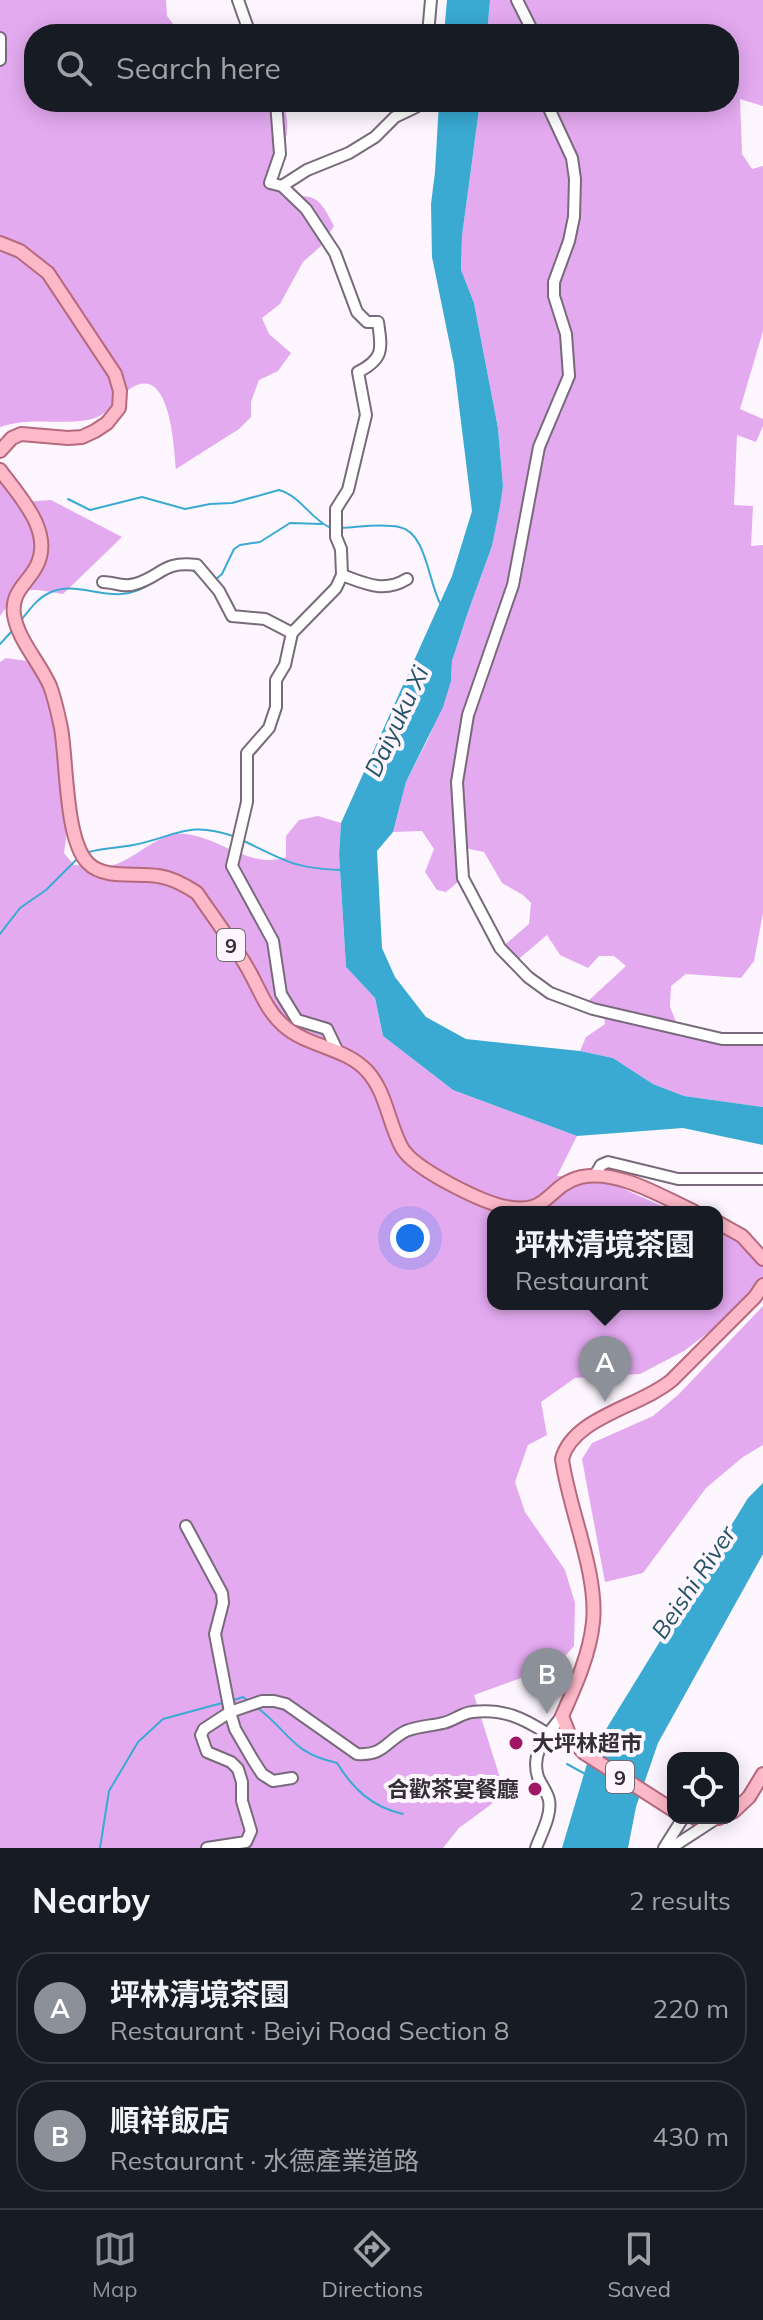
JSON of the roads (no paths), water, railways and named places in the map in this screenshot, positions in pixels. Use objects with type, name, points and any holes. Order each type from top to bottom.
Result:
[{"type":"main road","points":[[0,243],[20,251],[48,273],[115,374],[121,399],[113,416],[82,437],[21,434],[12,438],[0,451]]},
{"type":"main road","name":"9","points":[[0,470],[31,512],[41,540],[36,567],[15,596],[14,618],[50,687],[56,708],[79,853],[95,869],[161,876],[197,893],[247,967],[269,1010],[281,1024],[296,1036],[338,1052],[364,1068],[378,1084],[401,1146],[409,1158],[464,1190],[501,1206]]},
{"type":"main road","points":[[595,1175],[647,1190],[682,1206]]},
{"type":"main road","name":"9","points":[[537,1206],[571,1181],[595,1175]]},
{"type":"main road","points":[[723,1225],[742,1236],[763,1259]]},
{"type":"main road","points":[[562,1716],[590,1642],[594,1619],[592,1587],[565,1480],[562,1459],[566,1446],[590,1424],[658,1392],[763,1285]]},
{"type":"main road","name":"9","points":[[562,1716],[571,1739],[584,1753],[667,1806]]},
{"type":"main road","points":[[739,1806],[749,1797],[763,1774]]},
{"type":"street","points":[[238,0],[246,24]]},
{"type":"street","points":[[429,24],[431,0]]},
{"type":"street","points":[[517,0],[529,24]]},
{"type":"street","points":[[0,38],[0,60]]},
{"type":"street","points":[[277,112],[280,154],[270,183],[282,186],[306,209],[335,253],[357,312],[367,322],[378,322],[381,342],[374,364],[358,372],[366,415],[348,490],[336,509],[336,537],[341,549],[342,575],[336,588],[292,633],[285,665],[276,680],[276,707],[269,728],[247,753],[247,802],[232,866],[273,941],[281,994],[297,1020],[327,1029],[338,1052]]},
{"type":"street","points":[[282,186],[307,170],[349,153],[406,112]]},
{"type":"street","points":[[551,112],[572,158],[575,179],[574,217],[554,282],[554,296],[566,334],[569,376],[539,447],[513,585],[468,715],[457,782],[463,878],[500,948],[528,977],[550,993],[593,1009],[722,1039],[763,1039]]},
{"type":"street","points":[[103,582],[119,586],[137,584],[178,563],[197,565],[219,591],[232,616],[265,619],[292,633]]},
{"type":"street","points":[[342,575],[377,588],[397,586],[407,579]]},
{"type":"street","points":[[595,1175],[601,1165],[608,1162],[678,1179],[763,1179]]},
{"type":"street","points":[[186,1526],[222,1593],[223,1603],[215,1634],[235,1729],[262,1774],[273,1781],[292,1778]]},
{"type":"street","points":[[207,1848],[241,1844],[246,1842],[251,1831],[242,1801],[238,1769],[231,1762],[207,1752],[202,1740],[204,1729],[230,1712],[262,1701],[286,1704],[357,1754],[370,1755],[405,1731],[446,1723],[469,1712],[521,1717],[548,1734]]},
{"type":"street","points":[[536,1848],[550,1802],[536,1761],[541,1744],[562,1716]]},
{"type":"street","points":[[664,1848],[679,1824]]},
{"type":"street","points":[[671,1848],[708,1824]]},
{"type":"water","points":[[447,0],[490,0],[488,24],[445,24]]},
{"type":"water","name":"Daiyuku Xi","points":[[438,112],[479,112],[462,236],[461,270],[474,303],[498,428],[503,486],[492,546],[452,661],[451,681],[443,707],[406,782],[393,832],[377,851],[382,948],[395,977],[426,1017],[466,1039],[580,1051],[613,1058],[653,1084],[684,1096],[763,1107],[763,1145],[683,1128],[577,1136],[453,1090],[383,1036],[375,998],[346,967],[339,854],[341,823],[452,576],[472,511],[454,365],[432,257],[431,204]]},
{"type":"water","points":[[763,1483],[763,1554],[658,1743],[636,1807],[628,1848],[562,1848],[589,1757],[748,1498]]},
{"type":"waterway","points":[[68,499],[90,510],[142,497],[185,509],[232,503],[279,490],[294,497],[331,528]]},
{"type":"waterway","points":[[216,579],[222,574],[234,549],[240,545],[260,542],[290,523],[322,524]]},
{"type":"waterway","points":[[342,528],[385,525],[408,531],[421,548],[441,605]]},
{"type":"waterway","points":[[191,569],[201,577]]},
{"type":"waterway","points":[[22,619],[41,598],[61,589],[125,594],[153,582]]},
{"type":"waterway","points":[[0,644],[12,631]]},
{"type":"waterway","points":[[89,852],[148,842],[192,830],[217,831],[233,836]]},
{"type":"waterway","points":[[244,841],[301,865],[341,870]]},
{"type":"waterway","points":[[0,934],[20,908],[46,890],[78,858]]},
{"type":"waterway","points":[[234,1700],[243,1697],[247,1700]]},
{"type":"waterway","points":[[100,1848],[109,1791],[138,1742],[163,1719],[222,1703]]},
{"type":"waterway","points":[[259,1709],[301,1748],[337,1763],[364,1796],[382,1807],[403,1814]]},
{"type":"waterway","points":[[567,1764],[587,1775]]},
{"type":"place","name":"坪林清境茶園","points":[[605,1402]]},
{"type":"place","name":"順祥飯店","points":[[547,1714]]},
{"type":"place","name":"大坪林超市","points":[[516,1743]]},
{"type":"place","name":"合歡茶宴餐廳","points":[[535,1789]]},
{"type":"water label","name":"Beishi River","points":[[693,1582]]}]
